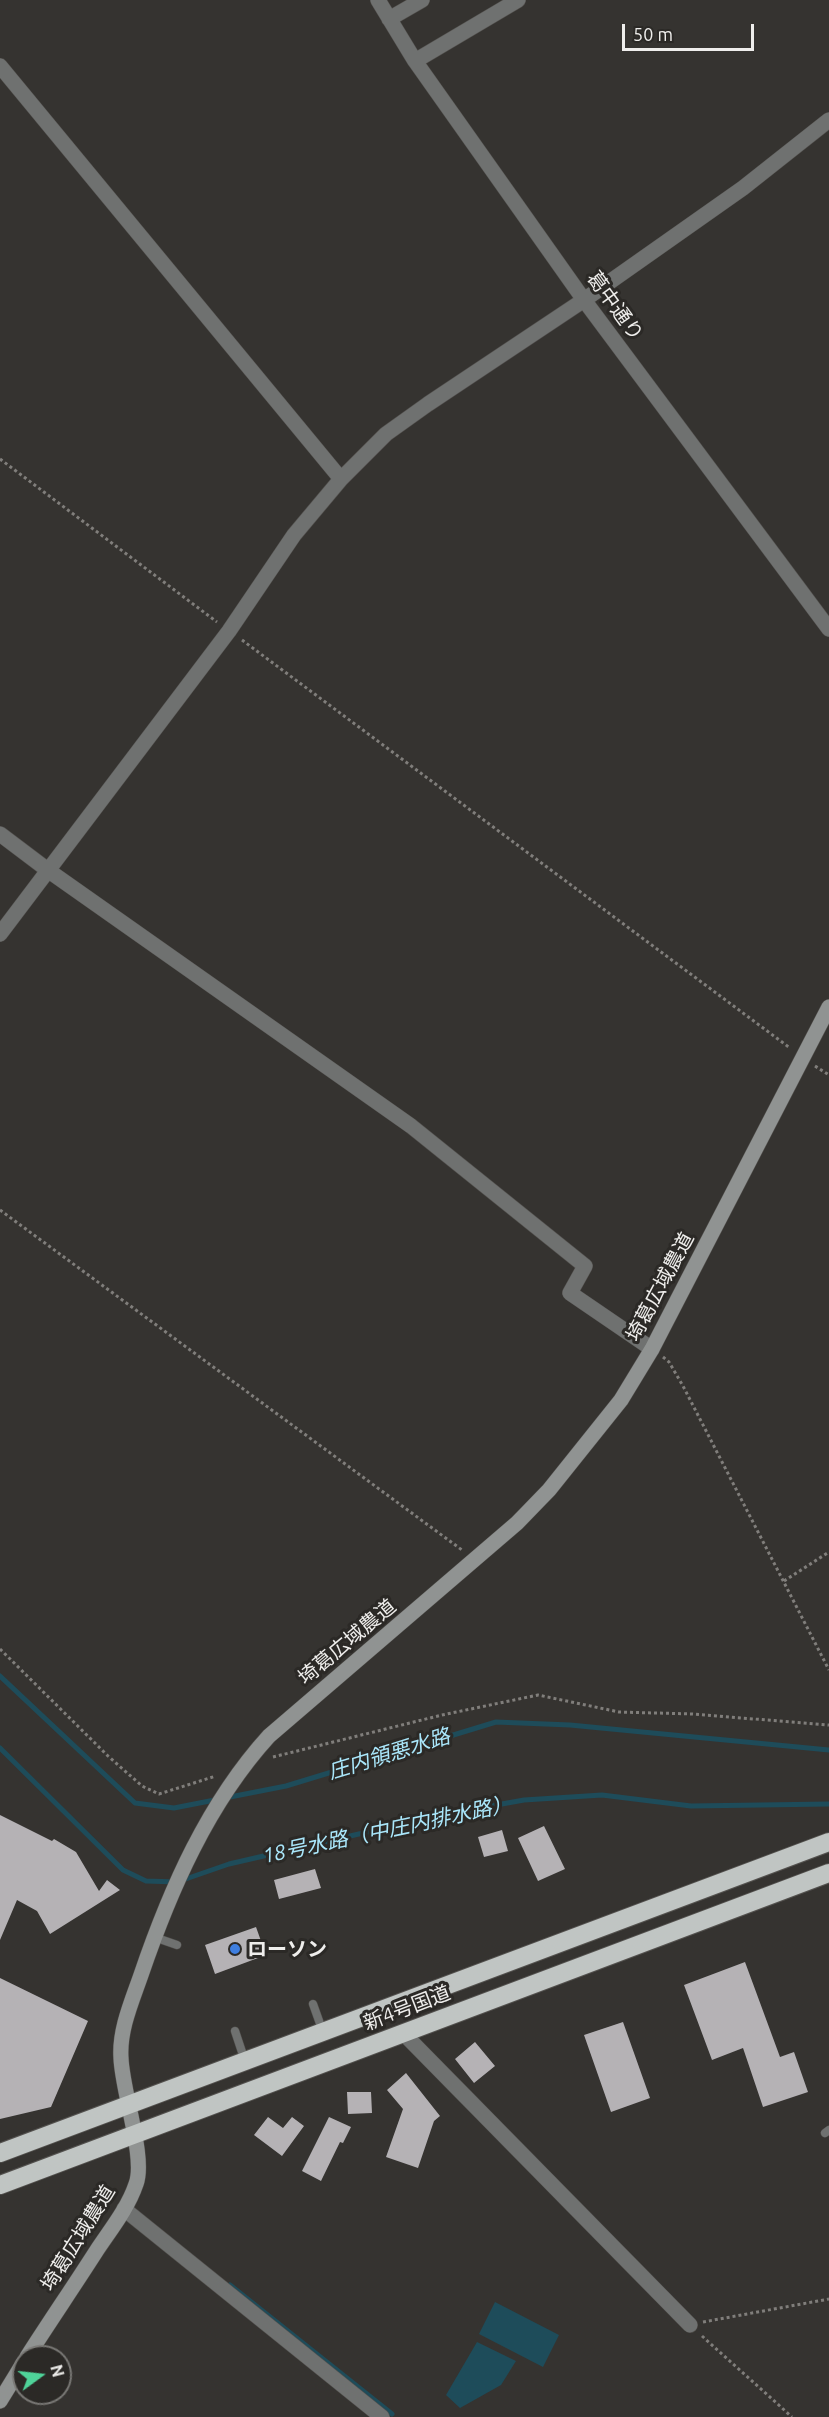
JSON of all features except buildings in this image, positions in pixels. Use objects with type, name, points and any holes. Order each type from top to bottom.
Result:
[{"type":"highway","name":"新4号国道","points":[[0,2153],[829,1842]]},
{"type":"highway","name":"新4号国道","points":[[0,2185],[829,1873]]},
{"type":"street","name":"葛中通り","points":[[378,0],[415,62],[584,300],[829,629]]},
{"type":"street","points":[[389,19],[422,0]]},
{"type":"street","points":[[415,62],[518,0]]},
{"type":"street","points":[[0,66],[341,479]]},
{"type":"street","points":[[0,934],[229,631],[294,535],[341,479],[386,434],[584,300],[743,188],[829,120]]},
{"type":"street","points":[[0,834],[48,871],[411,1126],[585,1266],[570,1293],[652,1349]]},
{"type":"street","name":"埼葛広域農道","points":[[35,2345],[124,2209],[137,2182],[138,2156],[120,2057],[128,2014],[170,1897],[215,1810],[235,1777],[269,1736],[517,1523],[549,1490],[621,1400],[652,1349],[829,1007]]},
{"type":"street","points":[[404,2034],[690,2325]]},
{"type":"street","points":[[124,2209],[382,2417]]},
{"type":"street","points":[[0,2401],[5,2382]]},
{"type":"lane","points":[[154,1937],[177,1945]]},
{"type":"lane","points":[[313,2004],[323,2032]]},
{"type":"lane","points":[[235,2031],[245,2062]]},
{"type":"path","points":[[0,459],[803,1058],[829,1075]]},
{"type":"path","points":[[0,1210],[475,1561]]},
{"type":"path","points":[[652,1349],[669,1362],[683,1386],[829,1670]]},
{"type":"path","points":[[783,1581],[829,1552]]},
{"type":"path","points":[[0,1649],[108,1756],[142,1786],[159,1794],[219,1775],[235,1777]]},
{"type":"path","points":[[257,1750],[268,1758],[442,1715],[538,1695],[619,1712],[692,1714],[829,1725]]},
{"type":"path","points":[[690,2325],[829,2299]]},
{"type":"path","points":[[690,2325],[792,2417]]},
{"type":"water","points":[[495,2302],[559,2335],[543,2367],[479,2334]]},
{"type":"water","points":[[477,2342],[516,2361],[501,2385],[460,2408],[446,2395]]},
{"type":"waterway","name":"庄内領悪水路","points":[[0,1676],[135,1803],[174,1808],[286,1786],[496,1722],[570,1725],[829,1750]]},
{"type":"waterway","name":"18号水路（中庄内排水路）","points":[[0,1748],[123,1870],[146,1881],[177,1882],[229,1864],[441,1815],[524,1800],[602,1795],[691,1806],[829,1804]]},
{"type":"waterway","points":[[230,2285],[392,2414]]},
{"type":"place","name":"ローソン","points":[[235,1949]]}]
